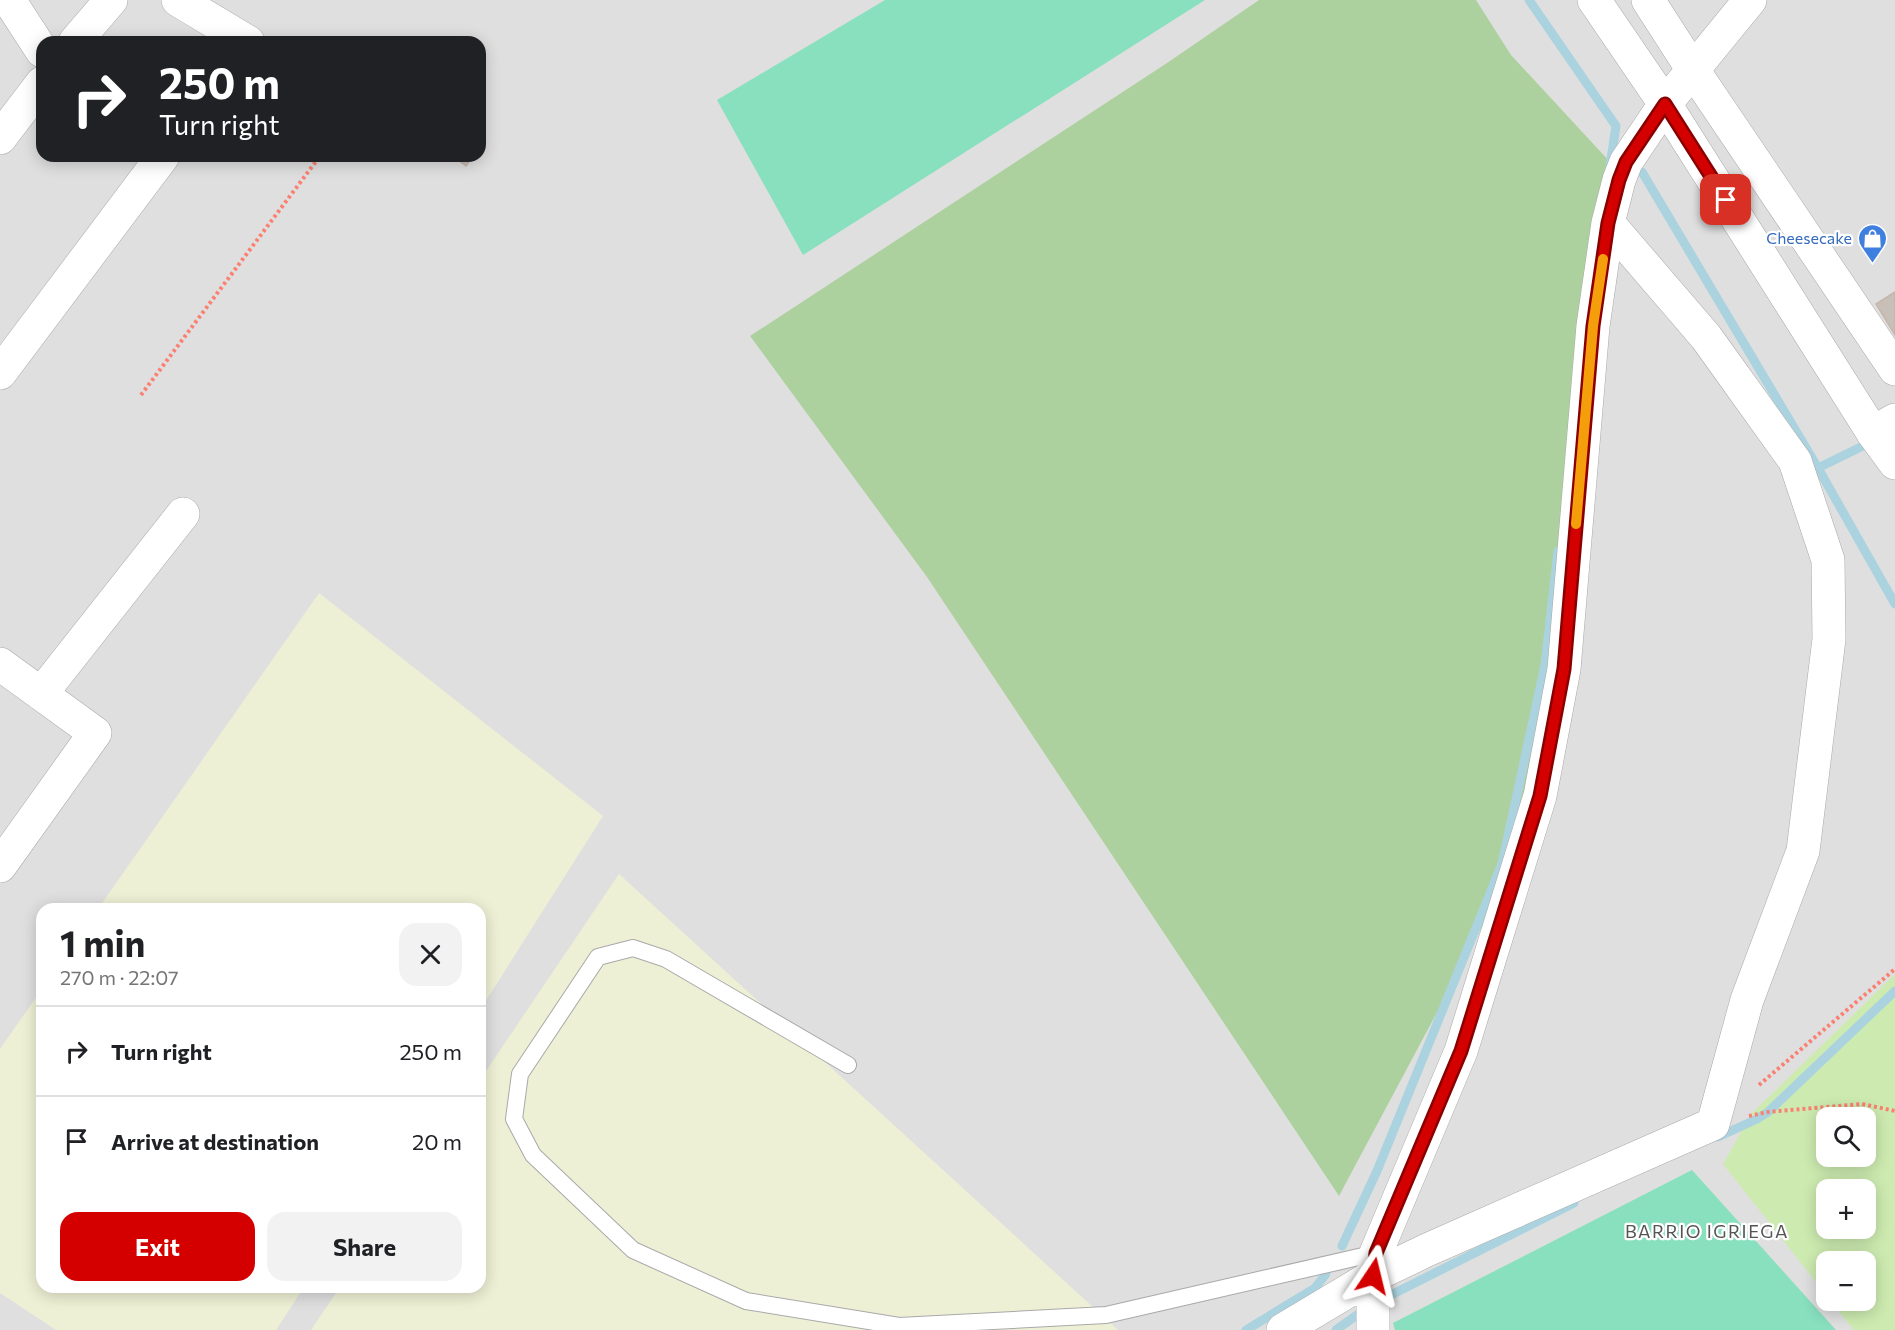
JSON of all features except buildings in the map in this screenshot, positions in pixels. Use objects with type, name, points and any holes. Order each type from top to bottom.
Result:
[{"type":"street","points":[[9,0],[36,42]]},
{"type":"street","points":[[80,36],[111,0]]},
{"type":"street","points":[[178,0],[238,36]]},
{"type":"street","points":[[1594,0],[1884,427],[1894,461]]},
{"type":"street","points":[[1648,0],[1895,369]]},
{"type":"street","points":[[1374,1330],[1374,1265],[1461,1051],[1540,796],[1564,669],[1593,326],[1608,223],[1619,180],[1626,162],[1665,104],[1750,0]]},
{"type":"street","points":[[0,138],[36,91]]},
{"type":"street","points":[[0,373],[158,162]]},
{"type":"street","points":[[1283,1330],[1374,1265],[1427,1250],[1713,1124],[1747,1000],[1803,852],[1829,639],[1828,560],[1795,461],[1706,337],[1608,223]]},
{"type":"street","points":[[41,694],[183,514]]},
{"type":"street","points":[[0,664],[95,733],[0,866]]},
{"type":"lane","points":[[848,1065],[666,959],[633,948],[598,957],[520,1074],[514,1119],[533,1155],[633,1250],[746,1301],[899,1326],[1106,1315],[1374,1265]]},
{"type":"path","points":[[141,395],[316,162]]},
{"type":"path","points":[[1758,1085],[1895,969]]},
{"type":"path","points":[[1713,1124],[1768,1112],[1862,1104],[1895,1111]]},
{"type":"shaded area","points":[[0,0],[1895,0],[1895,1330],[0,1330]]},
{"type":"green space","points":[[885,0],[1205,0],[803,255],[717,100]]},
{"type":"green space","points":[[1259,0],[1476,0],[1511,55],[1611,163],[1565,482],[1545,665],[1520,853],[1339,1196],[927,577],[750,336],[1167,63]]},
{"type":"green space","points":[[319,593],[603,816],[486,1001],[486,903],[102,903]]},
{"type":"green space","points":[[619,874],[1118,1330],[311,1330],[336,1293],[486,1293],[486,1071]]},
{"type":"green space","points":[[1895,974],[1895,1330],[1854,1330],[1838,1311],[1876,1311],[1876,1251],[1816,1251],[1816,1282],[1723,1164],[1752,1113]]},
{"type":"green space","points":[[36,998],[36,1293],[300,1293],[276,1330],[56,1330],[0,1293],[0,1049]]},
{"type":"green space","points":[[1692,1170],[1816,1308],[1816,1311],[1819,1311],[1836,1330],[1395,1330],[1393,1323]]},
{"type":"waterway","points":[[1529,0],[1616,126],[1610,166]]},
{"type":"waterway","points":[[1642,172],[1818,468]]},
{"type":"waterway","points":[[1873,441],[1818,468],[1895,604]]},
{"type":"waterway","points":[[1342,1246],[1377,1171],[1502,864],[1545,665],[1558,551]]},
{"type":"waterway","points":[[1718,1137],[1768,1112],[1895,991]]},
{"type":"waterway","points":[[1383,1299],[1574,1203]]},
{"type":"waterway","points":[[1316,1291],[1315,1288],[1326,1274]]},
{"type":"waterway","points":[[1246,1330],[1315,1288]]},
{"type":"waterway","points":[[1336,1330],[1364,1310]]},
{"type":"slow traffic","points":[[1576,524],[1593,326],[1603,259]]},
{"type":"place","name":"Cheesecake","points":[[1873,264]]},
{"type":"district","name":"BARRIO IGRIEGA","points":[[1707,1232]]},
{"type":"route","points":[[1373,1276],[1376,1253],[1461,1051],[1540,796],[1564,669],[1593,326],[1608,223],[1626,162],[1665,104],[1726,200]]}]
